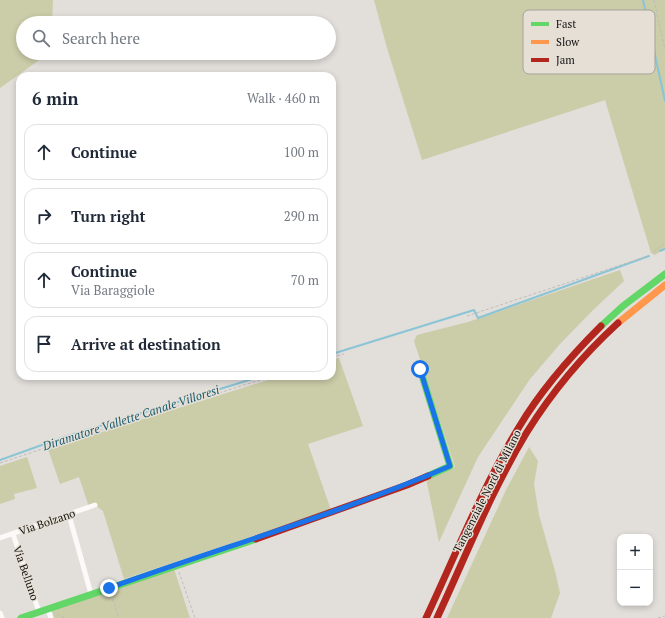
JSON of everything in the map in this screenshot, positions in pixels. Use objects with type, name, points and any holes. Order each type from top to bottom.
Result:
[{"type":"main road","name":"Tangenziale Nord di Milano","points":[[426,618],[495,472],[520,426],[536,401],[564,366],[594,333],[627,303],[665,274]]},
{"type":"main road","name":"Tangenziale Nord di Milano","points":[[437,618],[509,464],[543,408],[569,373],[599,340],[631,311],[665,286]]},
{"type":"main road","points":[[21,618],[177,564],[294,526],[407,485],[450,466],[420,369]]},
{"type":"street","name":"Via Bolzano","points":[[0,538],[95,505]]},
{"type":"street","points":[[69,515],[91,594]]},
{"type":"street","name":"Via Belluno","points":[[13,534],[39,612]]},
{"type":"street","points":[[48,609],[51,618]]},
{"type":"street","points":[[0,613],[2,618]]},
{"type":"path","points":[[654,0],[665,49]]},
{"type":"path","points":[[654,252],[665,243]]},
{"type":"path","points":[[467,316],[648,256]]},
{"type":"path","points":[[336,357],[344,354]]},
{"type":"path","points":[[0,463],[260,380]]},
{"type":"path","points":[[177,564],[195,618]]},
{"type":"path","points":[[109,588],[119,618]]},
{"type":"path","points":[[658,618],[665,616]]},
{"type":"green space","points":[[0,0],[53,0],[52,16],[16,16],[16,60],[39,60],[22,72],[16,72],[16,77],[0,88]]},
{"type":"green space","points":[[374,0],[665,0],[665,248],[655,255],[651,253],[605,100],[422,160],[387,48]]},
{"type":"green space","points":[[620,270],[624,281],[560,344],[530,379],[478,457],[439,542],[426,478],[455,467],[414,341],[417,335],[468,322]]},
{"type":"green space","points":[[339,358],[363,426],[308,444],[331,510],[124,579],[103,511],[95,505],[89,507],[79,477],[60,484],[48,449],[268,380],[336,380],[336,359]]},
{"type":"green space","points":[[529,447],[538,461],[534,484],[539,515],[560,593],[551,618],[447,618],[506,490]]},
{"type":"green space","points":[[27,457],[37,488],[14,494],[15,499],[0,504],[0,466]]},
{"type":"green space","points":[[174,569],[190,618],[54,618],[52,611]]},
{"type":"waterway","points":[[643,0],[645,10]]},
{"type":"waterway","points":[[655,55],[665,101]]},
{"type":"waterway","points":[[660,251],[665,249]]},
{"type":"waterway","name":"Diramatore Vallette Canale Villoresi","points":[[336,353],[474,310],[478,318],[649,256]]},
{"type":"waterway","name":"Diramatore Vallette Canale Villoresi","points":[[0,460],[64,437],[249,380]]},
{"type":"traffic: fast","points":[[601,326],[623,306],[665,274]]},
{"type":"traffic: fast","points":[[420,369],[450,466],[428,476]]},
{"type":"traffic: fast","points":[[21,618],[256,539]]},
{"type":"traffic: slow","points":[[618,323],[665,285]]},
{"type":"traffic: jam","points":[[437,618],[490,500],[527,432],[569,374],[618,323]]},
{"type":"traffic: jam","points":[[426,618],[481,497],[519,427],[557,374],[601,326]]},
{"type":"traffic: jam","points":[[256,539],[407,485],[428,476]]},
{"type":"route","points":[[109,588],[294,526],[407,485],[450,466],[420,369]]}]
